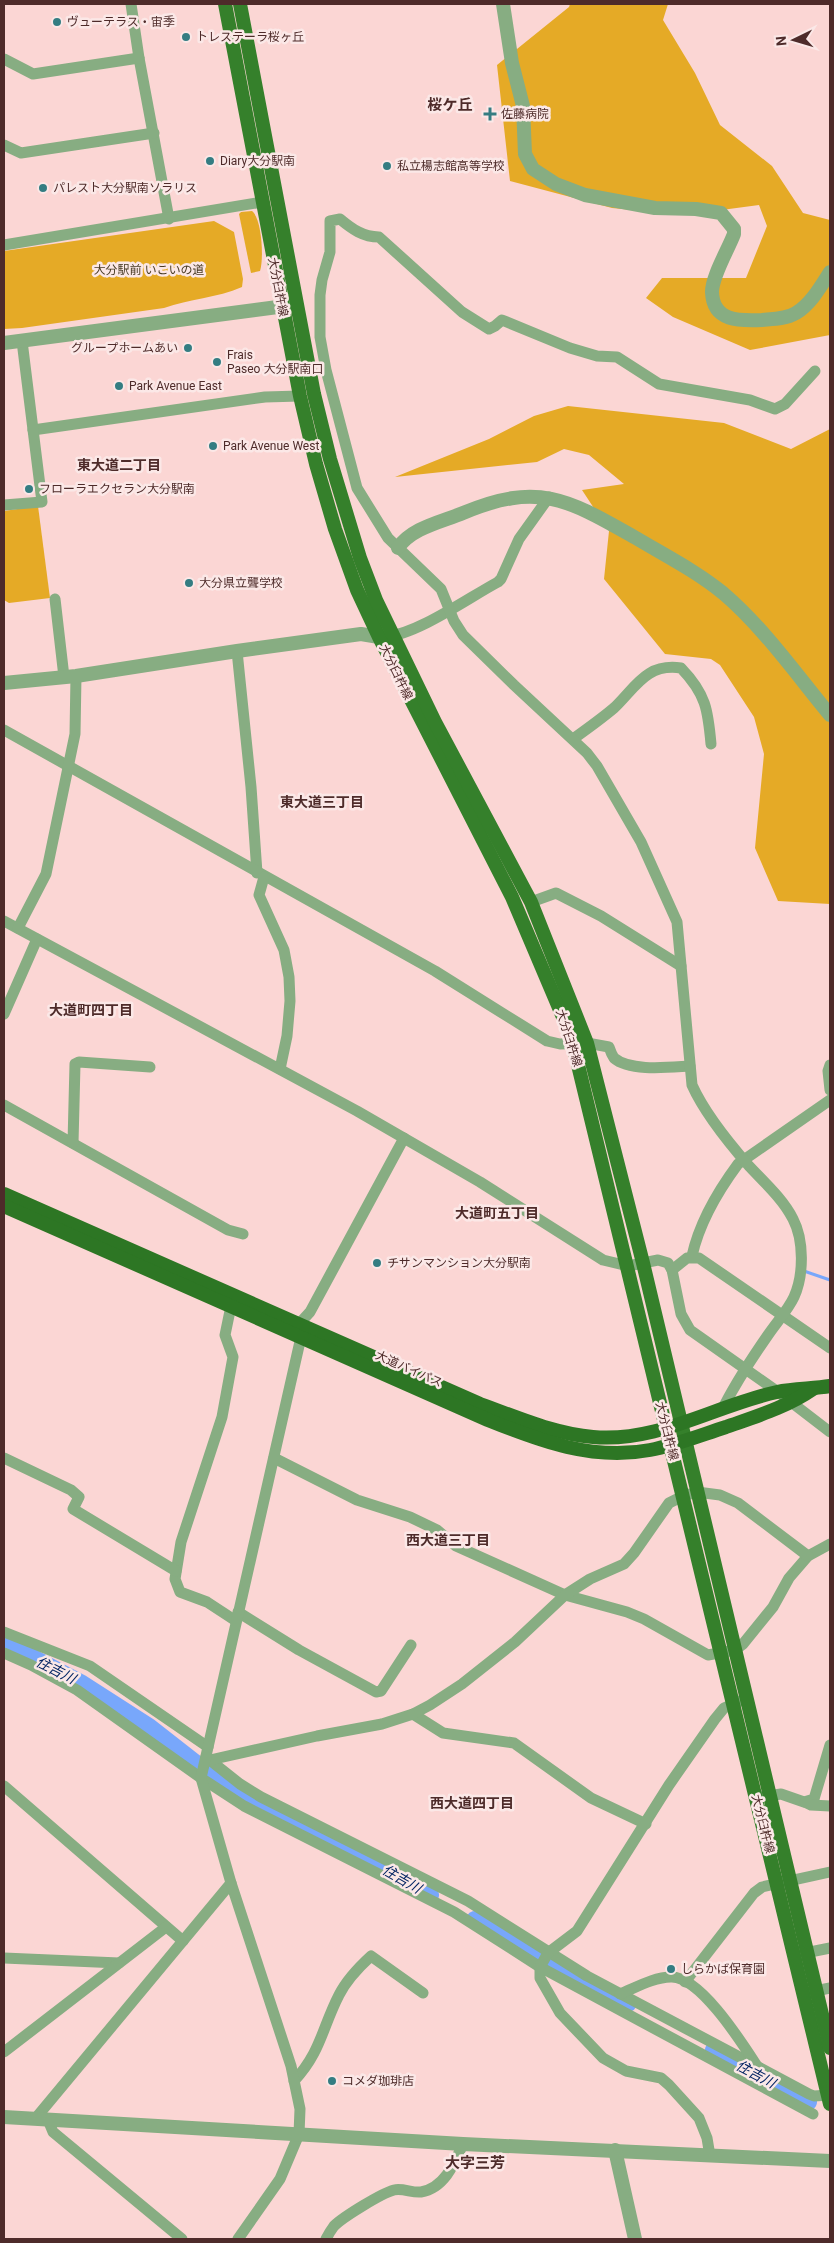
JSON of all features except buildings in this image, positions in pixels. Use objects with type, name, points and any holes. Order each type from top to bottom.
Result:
[{"type":"highway","name":"大道バイパス","points":[[4,1194],[488,1420],[558,1446],[609,1453],[632,1452],[671,1445],[793,1403],[814,1389]]},
{"type":"highway","name":"大道バイパス","points":[[4,1206],[231,1306],[300,1331],[480,1404],[548,1428],[594,1437],[629,1436],[667,1428],[778,1392],[830,1386]]},
{"type":"main road","name":"大分臼杵線","points":[[224,4],[300,396],[332,520],[358,590],[379,637],[512,897],[580,1044],[628,1266],[683,1496],[728,1652],[801,1954],[817,1991],[830,2048]]},
{"type":"main road","name":"大分臼杵線","points":[[240,4],[314,394],[332,466],[360,558],[376,600],[435,722],[531,902],[580,1044],[643,1263],[697,1492],[728,1652]]},
{"type":"main road","name":"大分臼杵線","points":[[817,1991],[830,2099]]},
{"type":"street","points":[[131,4],[139,58],[169,219]]},
{"type":"street","points":[[503,4],[512,63],[525,118],[525,154],[533,169],[556,184],[585,195],[655,208],[706,210],[721,213],[734,229],[734,234],[712,291],[717,308],[723,314],[738,321],[769,320],[796,313],[817,291],[830,272]]},
{"type":"street","points":[[4,59],[33,74],[139,58]]},
{"type":"street","points":[[4,145],[21,153],[154,133]]},
{"type":"street","points":[[4,245],[262,202]]},
{"type":"street","points":[[719,1410],[724,1406],[745,1369],[794,1297],[799,1280],[801,1259],[799,1238],[793,1219],[783,1204],[743,1159],[698,1098],[692,1085],[677,922],[642,842],[597,766],[573,739],[463,635],[454,621],[441,589],[383,531],[357,488],[322,352],[320,295],[330,252],[330,221],[340,219],[354,230],[370,237],[379,237],[462,312],[488,329],[502,320],[570,348],[597,356],[617,357],[659,384],[750,400],[776,409],[785,404],[815,372]]},
{"type":"street","points":[[4,343],[298,304]]},
{"type":"street","points":[[4,505],[42,502],[22,341]]},
{"type":"street","points":[[33,430],[265,397],[300,396]]},
{"type":"street","points":[[398,548],[412,533],[486,503],[520,496],[549,498],[575,505],[687,567],[712,585],[749,619],[830,715]]},
{"type":"street","points":[[4,683],[70,677],[237,650],[361,634],[379,637],[393,636],[450,609],[501,578],[519,539],[549,498]]},
{"type":"street","points":[[18,928],[46,874],[74,734],[70,677],[54,599]]},
{"type":"street","points":[[237,650],[260,875],[259,895],[284,950],[289,977],[290,1001],[287,1036],[280,1069]]},
{"type":"street","points":[[573,739],[615,706],[635,684],[654,671],[667,666],[681,668],[699,691],[707,705],[711,744]]},
{"type":"street","points":[[4,730],[260,875],[435,971],[547,1041],[560,1044],[609,1047],[614,1058],[626,1064],[657,1067],[690,1066]]},
{"type":"street","points":[[531,902],[556,893],[601,916],[681,966]]},
{"type":"street","points":[[4,921],[280,1069],[404,1138],[480,1182],[592,1255],[603,1260],[628,1266],[662,1260],[668,1263],[672,1270],[681,1314],[686,1326],[830,1432]]},
{"type":"street","points":[[4,1014],[37,939]]},
{"type":"street","points":[[73,1143],[75,1064],[79,1062],[111,1063],[150,1067]]},
{"type":"street","points":[[830,1064],[828,1071],[830,1090]]},
{"type":"street","points":[[672,1270],[692,1256],[703,1225],[728,1178],[743,1159],[830,1100]]},
{"type":"street","points":[[4,1105],[228,1230],[243,1234]]},
{"type":"street","points":[[239,2239],[276,2186],[299,2134],[300,2109],[291,2066],[231,1883],[201,1778],[274,1458],[300,1331],[404,1138]]},
{"type":"street","points":[[692,1256],[705,1261],[830,1348]]},
{"type":"street","points":[[231,1306],[225,1335],[232,1357],[222,1417],[181,1542],[175,1579],[180,1592],[208,1602],[237,1616],[376,1692],[382,1691],[411,1645]]},
{"type":"street","points":[[4,1458],[71,1490],[78,1497],[74,1509],[176,1571]]},
{"type":"street","points":[[274,1458],[357,1500],[410,1517],[438,1530],[456,1546],[565,1595],[627,1612],[708,1655],[728,1652],[756,1629],[773,1606],[789,1578],[808,1556],[830,1544]]},
{"type":"street","points":[[207,1757],[352,1731],[413,1714],[430,1705],[462,1684],[515,1642],[565,1595],[590,1579],[624,1564],[634,1553],[669,1503],[683,1496],[697,1492],[720,1495],[738,1503],[808,1556]]},
{"type":"street","points":[[4,1632],[90,1666],[240,1784],[262,1797],[468,1901],[548,1953],[620,1994],[814,2096],[830,2099]]},
{"type":"street","points":[[4,1654],[31,1665],[77,1690],[201,1778],[273,1822],[454,1912],[540,1967],[813,2114]]},
{"type":"street","points":[[710,2156],[707,2138],[699,2118],[661,2078],[626,2071],[604,2058],[588,2044],[560,2013],[540,1978],[540,1967],[548,1953],[577,1931],[700,1739],[724,1708],[740,1700]]},
{"type":"street","points":[[413,1714],[443,1733],[514,1743],[592,1798],[646,1824]]},
{"type":"street","points":[[804,1802],[814,1799],[830,1745]]},
{"type":"street","points":[[4,1786],[183,1941]]},
{"type":"street","points":[[818,1786],[830,1786]]},
{"type":"street","points":[[763,1797],[781,1794],[811,1805],[830,1806]]},
{"type":"street","points":[[686,1982],[754,1893],[762,1887],[830,1872]]},
{"type":"street","points":[[42,2120],[231,1883]]},
{"type":"street","points":[[4,2052],[166,1927]]},
{"type":"street","points":[[801,1954],[830,1948]]},
{"type":"street","points":[[294,2081],[305,2070],[319,2047],[339,1995],[362,1964],[371,1956],[423,1993]]},
{"type":"street","points":[[4,1958],[120,1963]]},
{"type":"street","points":[[620,1994],[667,1977],[677,1978],[686,1982],[720,2011],[758,2067]]},
{"type":"street","points":[[4,2117],[463,2144],[830,2161]]},
{"type":"street","points":[[42,2120],[53,2132],[182,2239]]},
{"type":"street","points":[[326,2239],[335,2226],[384,2195],[394,2190],[422,2192],[441,2181],[449,2172],[463,2144]]},
{"type":"street","points":[[615,2150],[635,2239]]},
{"type":"green space","points":[[570,4],[668,4],[663,20],[695,73],[720,125],[772,166],[803,213],[830,220],[830,335],[750,350],[673,317],[646,298],[662,278],[746,278],[767,226],[759,205],[684,215],[612,208],[510,181],[497,65],[569,7]]},
{"type":"green space","points":[[252,211],[260,230],[262,258],[260,271],[251,273],[239,214]]},
{"type":"green space","name":"大分駅前 いこいの道","points":[[214,221],[234,232],[243,279],[242,287],[223,294],[164,308],[4,329],[4,251]]},
{"type":"green space","points":[[568,406],[724,423],[791,449],[830,429],[830,904],[778,901],[755,848],[764,754],[754,717],[720,665],[711,659],[665,654],[604,579],[609,531],[582,490],[624,484],[589,455],[564,449],[537,462],[395,477],[489,439],[534,416]]},
{"type":"green space","points":[[38,506],[50,598],[9,603],[4,600],[4,511]]},
{"type":"waterway","points":[[804,1271],[830,1280]]},
{"type":"waterway","name":"住吉川","points":[[4,1643],[82,1684],[149,1727],[218,1781],[259,1806],[290,1819],[430,1895]]},
{"type":"waterway","name":"住吉川","points":[[475,1920],[574,1976],[628,2003]]},
{"type":"waterway","name":"住吉川","points":[[714,2050],[808,2102]]},
{"type":"place","name":"ヴューテラス・宙季","points":[[57,22]]},
{"type":"place","name":"トレステーラ桜ヶ丘","points":[[186,37]]},
{"type":"place","name":"佐藤病院","points":[[490,114]]},
{"type":"place","name":"Diary大分駅南","points":[[210,161]]},
{"type":"place","name":"私立楊志館高等学校","points":[[387,166]]},
{"type":"place","name":"パレスト大分駅南ソラリス","points":[[43,188]]},
{"type":"place","name":"グループホームあい","points":[[188,348]]},
{"type":"place","name":"Frais Paseo 大分駅南口","points":[[217,362]]},
{"type":"place","name":"Park Avenue East","points":[[119,386]]},
{"type":"place","name":"Park Avenue West","points":[[213,446]]},
{"type":"place","name":"フローラエクセラン大分駅南","points":[[29,489]]},
{"type":"place","name":"大分県立聾学校","points":[[189,583]]},
{"type":"place","name":"チサンマンション大分駅南","points":[[377,1263]]},
{"type":"place","name":"しらかば保育園","points":[[671,1969]]},
{"type":"place","name":"コメダ珈琲店","points":[[332,2081]]},
{"type":"district","name":"桜ケ丘","points":[[450,105]]},
{"type":"district","name":"東大道二丁目","points":[[119,465]]},
{"type":"district","name":"東大道三丁目","points":[[322,802]]},
{"type":"district","name":"大道町四丁目","points":[[91,1010]]},
{"type":"district","name":"大道町五丁目","points":[[497,1213]]},
{"type":"district","name":"西大道三丁目","points":[[448,1540]]},
{"type":"district","name":"西大道四丁目","points":[[472,1803]]},
{"type":"district","name":"大字三芳","points":[[475,2163]]}]
